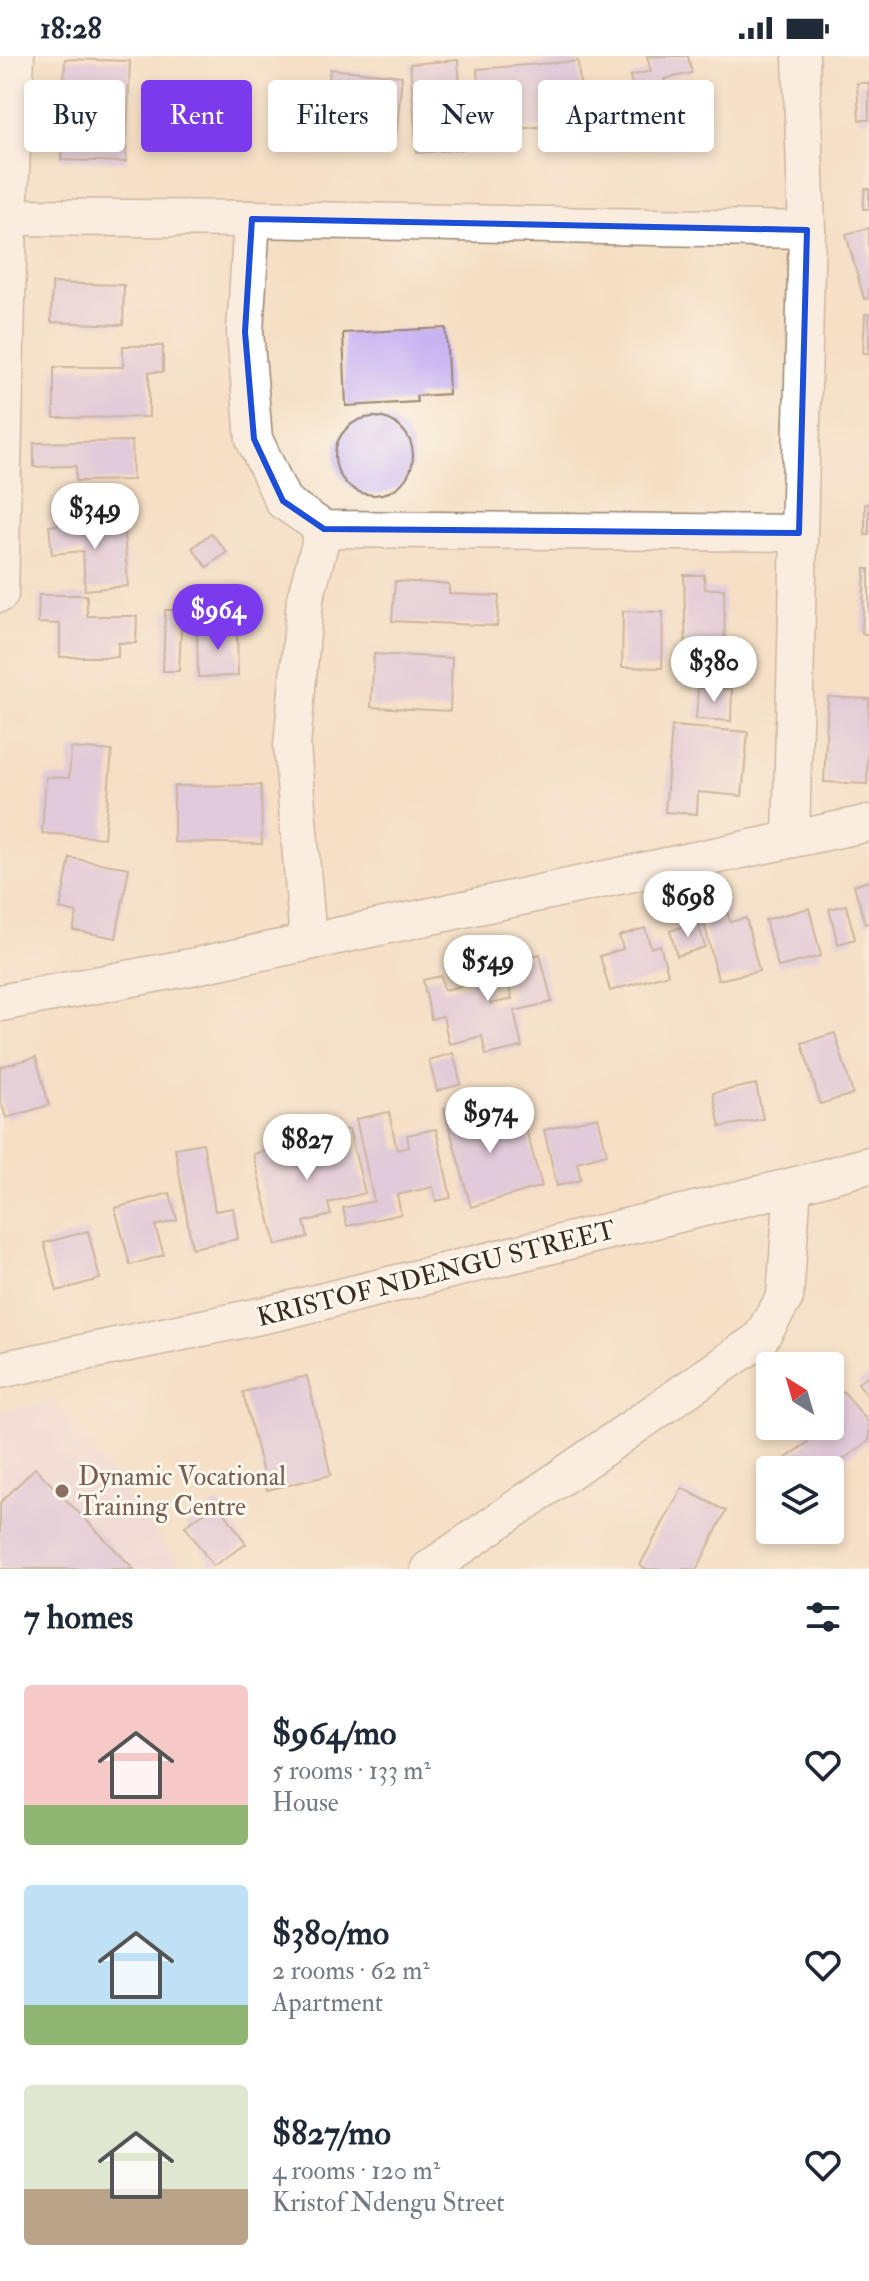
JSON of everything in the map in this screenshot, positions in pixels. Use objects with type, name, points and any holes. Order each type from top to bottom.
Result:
[{"type":"street","points":[[0,594],[16,56]]},
{"type":"street","points":[[791,839],[807,230],[801,56]]},
{"type":"street","points":[[9,217],[807,230]]},
{"type":"street","points":[[252,219],[245,332],[254,439],[283,501],[324,529],[799,533]]},
{"type":"street","points":[[308,941],[292,746],[305,599],[324,529]]},
{"type":"street","points":[[0,1003],[191,967],[869,823]]},
{"type":"street","name":"KRISTOF NDENGU STREET","points":[[0,1370],[279,1312],[869,1165]]},
{"type":"street","points":[[429,1569],[760,1339],[785,1297],[793,1186]]},
{"type":"highlighted area","points":[[252,219],[807,230],[799,533],[324,529],[283,501],[254,439],[245,332]]},
{"type":"shaded area","name":"Dynamic Vocational Training Centre","points":[[54,1401],[184,1569],[0,1569],[0,1412]]},
{"type":"building","points":[[647,56],[688,56],[692,73],[664,80],[631,80],[630,76],[651,71]]},
{"type":"building","points":[[65,59],[130,61],[126,162],[61,160],[61,152],[125,152],[125,80],[64,80]]},
{"type":"building","points":[[458,60],[460,80],[413,80],[413,102],[410,64]]},
{"type":"building","points":[[578,61],[580,80],[538,80],[538,127],[522,128],[522,80],[478,80],[477,69]]},
{"type":"building","points":[[330,69],[402,76],[397,128],[397,80],[329,80]]},
{"type":"building","points":[[857,83],[869,83],[869,120],[859,120]]},
{"type":"building","points":[[865,188],[869,189],[869,209],[863,209]]},
{"type":"building","points":[[869,228],[869,298],[864,299],[846,234]]},
{"type":"building","points":[[52,283],[124,285],[123,325],[51,322]]},
{"type":"building","points":[[865,314],[869,314],[869,353],[863,353]]},
{"type":"building","points":[[446,328],[449,394],[416,396],[417,402],[346,406],[343,333]]},
{"type":"building","points":[[123,346],[163,346],[163,372],[149,372],[149,417],[54,418],[54,367],[123,367]]},
{"type":"building","points":[[366,417],[382,417],[396,423],[407,434],[413,456],[407,478],[396,489],[382,495],[366,495],[352,489],[341,478],[335,464],[335,448],[341,434],[352,423]]},
{"type":"building","points":[[132,441],[133,480],[76,481],[76,466],[34,467],[34,443]]},
{"type":"building","points":[[865,504],[869,504],[869,535],[865,535]]},
{"type":"building","points":[[123,519],[128,586],[85,590],[83,551],[52,554],[49,526]]},
{"type":"building","points":[[211,533],[227,552],[207,567],[192,548]]},
{"type":"building","points":[[865,569],[869,569],[869,634],[862,634]]},
{"type":"building","points":[[684,575],[704,575],[705,589],[724,589],[725,657],[686,658]]},
{"type":"building","points":[[395,581],[449,584],[449,594],[499,596],[497,626],[392,621]]},
{"type":"building","points":[[39,595],[87,595],[87,616],[137,616],[136,643],[118,643],[118,657],[60,657],[60,624],[38,623]]},
{"type":"building","points":[[165,610],[182,610],[179,671],[163,671]]},
{"type":"building","points":[[623,611],[663,612],[662,668],[622,667]]},
{"type":"building","points":[[237,628],[238,676],[198,677],[197,629]]},
{"type":"building","points":[[374,654],[452,658],[450,711],[371,707]]},
{"type":"building","points":[[698,688],[732,689],[731,721],[696,719]]},
{"type":"building","points":[[828,697],[869,699],[867,784],[824,782]]},
{"type":"building","points":[[672,726],[748,732],[742,796],[698,792],[697,814],[665,812]]},
{"type":"building","points":[[71,748],[112,751],[104,838],[42,833],[46,777],[69,778]]},
{"type":"building","points":[[261,785],[262,844],[174,842],[174,786]]},
{"type":"building","points":[[70,858],[129,868],[116,938],[73,930],[77,913],[60,909]]},
{"type":"building","points":[[869,881],[869,923],[865,924],[854,885]]},
{"type":"building","points":[[724,899],[730,922],[746,918],[759,971],[718,980],[700,905]]},
{"type":"building","points":[[846,905],[855,939],[838,944],[829,909]]},
{"type":"building","points":[[809,908],[821,956],[778,967],[765,920]]},
{"type":"building","points":[[698,922],[705,947],[677,956],[670,931]]},
{"type":"building","points":[[645,928],[651,948],[660,945],[668,974],[610,991],[600,956],[623,949],[619,936]]},
{"type":"building","points":[[478,952],[490,1004],[512,999],[504,963],[540,954],[552,1002],[514,1011],[522,1047],[486,1055],[482,1036],[449,1044],[443,1016],[431,1019],[423,980],[441,976],[444,990],[470,984],[464,955]]},
{"type":"building","points":[[835,1033],[853,1094],[820,1104],[802,1043]]},
{"type":"building","points":[[453,1053],[461,1084],[437,1091],[429,1060]]},
{"type":"building","points":[[36,1057],[49,1105],[6,1118],[0,1098],[0,1067]]},
{"type":"building","points":[[756,1084],[763,1119],[720,1127],[713,1093]]},
{"type":"building","points":[[485,1097],[496,1139],[526,1130],[542,1186],[471,1207],[444,1109]]},
{"type":"building","points":[[389,1112],[397,1150],[409,1147],[407,1135],[436,1129],[451,1198],[436,1201],[433,1187],[397,1195],[401,1214],[347,1226],[343,1208],[374,1201],[356,1119]]},
{"type":"building","points":[[598,1117],[607,1154],[577,1162],[581,1180],[557,1186],[544,1130]]},
{"type":"building","points":[[349,1129],[365,1193],[328,1203],[331,1215],[304,1222],[308,1237],[276,1245],[253,1154]]},
{"type":"building","points":[[203,1143],[215,1211],[233,1208],[238,1239],[192,1248],[175,1148]]},
{"type":"building","points":[[170,1193],[177,1220],[155,1226],[164,1255],[130,1265],[115,1208]]},
{"type":"building","points":[[88,1231],[100,1279],[57,1291],[44,1243]]},
{"type":"building","points":[[869,1375],[869,1398],[858,1383]]},
{"type":"building","points":[[307,1376],[331,1475],[267,1490],[243,1392]]},
{"type":"building","points":[[844,1392],[869,1423],[869,1441],[844,1459],[844,1456],[789,1456],[808,1442],[807,1440],[844,1440]]},
{"type":"building","points":[[35,1468],[134,1569],[0,1569],[0,1503]]},
{"type":"building","points":[[682,1488],[726,1511],[697,1569],[645,1569],[640,1565]]},
{"type":"building","points":[[218,1503],[246,1544],[213,1566],[185,1526]]},
{"type":"place","name":"Dynamic Vocational Training Centre","points":[[62,1491]]}]
